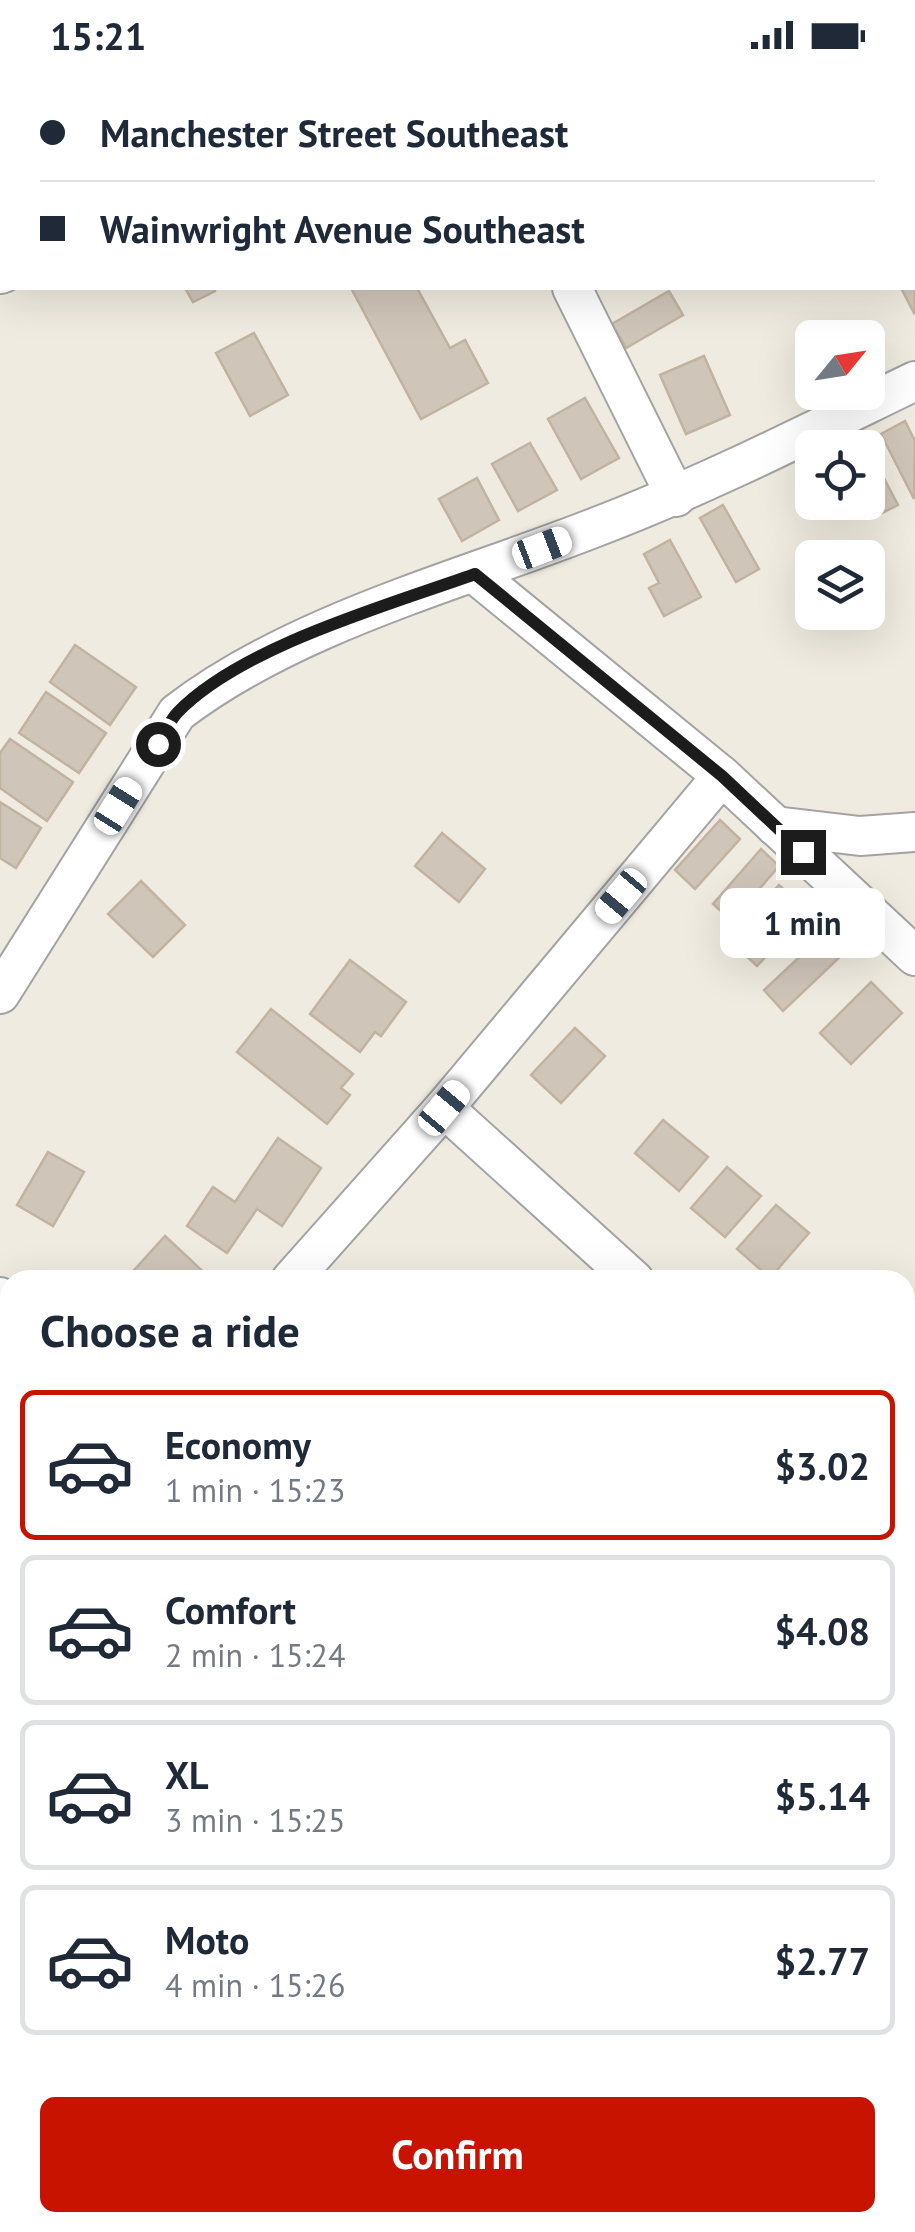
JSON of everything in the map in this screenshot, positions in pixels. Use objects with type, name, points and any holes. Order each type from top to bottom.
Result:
[{"type":"street","points":[[573,290],[676,497]]},
{"type":"street","points":[[0,994],[177,713],[220,680],[348,620],[676,497],[915,381]]},
{"type":"street","points":[[475,574],[722,776],[915,956]]},
{"type":"street","points":[[300,1270],[444,1108],[722,776]]},
{"type":"street","points":[[775,826],[860,836],[915,832]]},
{"type":"street","points":[[444,1108],[623,1270]]},
{"type":"building","points":[[186,290],[215,290],[215,291],[193,302]]},
{"type":"building","points":[[352,290],[418,290],[450,348],[465,340],[488,383],[421,419]]},
{"type":"building","points":[[902,290],[915,290],[914,313]]},
{"type":"building","points":[[669,291],[683,315],[626,348],[612,324]]},
{"type":"building","points":[[254,333],[288,395],[250,416],[216,353]]},
{"type":"building","points":[[704,356],[730,415],[686,434],[660,375]]},
{"type":"building","points":[[585,398],[619,458],[581,479],[548,419]]},
{"type":"building","points":[[905,421],[915,441],[914,499],[885,442],[885,432]]},
{"type":"building","points":[[530,443],[557,490],[518,511],[492,464]]},
{"type":"building","points":[[477,478],[499,520],[462,541],[439,499]]},
{"type":"building","points":[[885,480],[898,505],[885,512]]},
{"type":"building","points":[[723,505],[759,569],[736,582],[700,518]]},
{"type":"building","points":[[670,540],[701,597],[664,616],[649,588],[659,583],[644,554]]},
{"type":"building","points":[[75,645],[136,687],[110,725],[50,682]]},
{"type":"building","points":[[46,692],[106,733],[79,773],[19,733]]},
{"type":"building","points":[[10,739],[73,782],[47,821],[0,788],[0,753]]},
{"type":"building","points":[[0,802],[41,828],[16,868],[0,858]]},
{"type":"building","points":[[720,820],[740,839],[695,889],[675,870]]},
{"type":"building","points":[[442,833],[485,869],[459,902],[415,866]]},
{"type":"building","points":[[761,849],[779,866],[732,921],[713,904]]},
{"type":"building","points":[[141,881],[185,925],[153,957],[108,914]]},
{"type":"building","points":[[779,885],[808,912],[757,966],[728,939]]},
{"type":"building","points":[[824,934],[843,954],[783,1011],[764,990]]},
{"type":"building","points":[[350,960],[406,1002],[381,1036],[375,1032],[360,1052],[310,1014]]},
{"type":"building","points":[[871,982],[902,1013],[851,1064],[820,1033]]},
{"type":"building","points":[[271,1009],[353,1074],[341,1088],[350,1095],[327,1124],[237,1052]]},
{"type":"building","points":[[575,1028],[605,1056],[561,1103],[531,1075]]},
{"type":"building","points":[[663,1120],[708,1157],[679,1191],[635,1153]]},
{"type":"building","points":[[278,1138],[321,1168],[282,1226],[257,1209],[227,1253],[187,1226],[213,1187],[235,1202]]},
{"type":"building","points":[[48,1152],[84,1172],[53,1226],[17,1205]]},
{"type":"building","points":[[727,1167],[761,1196],[725,1237],[691,1208]]},
{"type":"building","points":[[776,1205],[809,1233],[777,1270],[761,1270],[737,1249]]},
{"type":"building","points":[[165,1236],[201,1270],[134,1270]]},
{"type":"route","points":[[158,744],[177,713],[220,680],[348,620],[475,574],[722,776],[803,852]]}]
